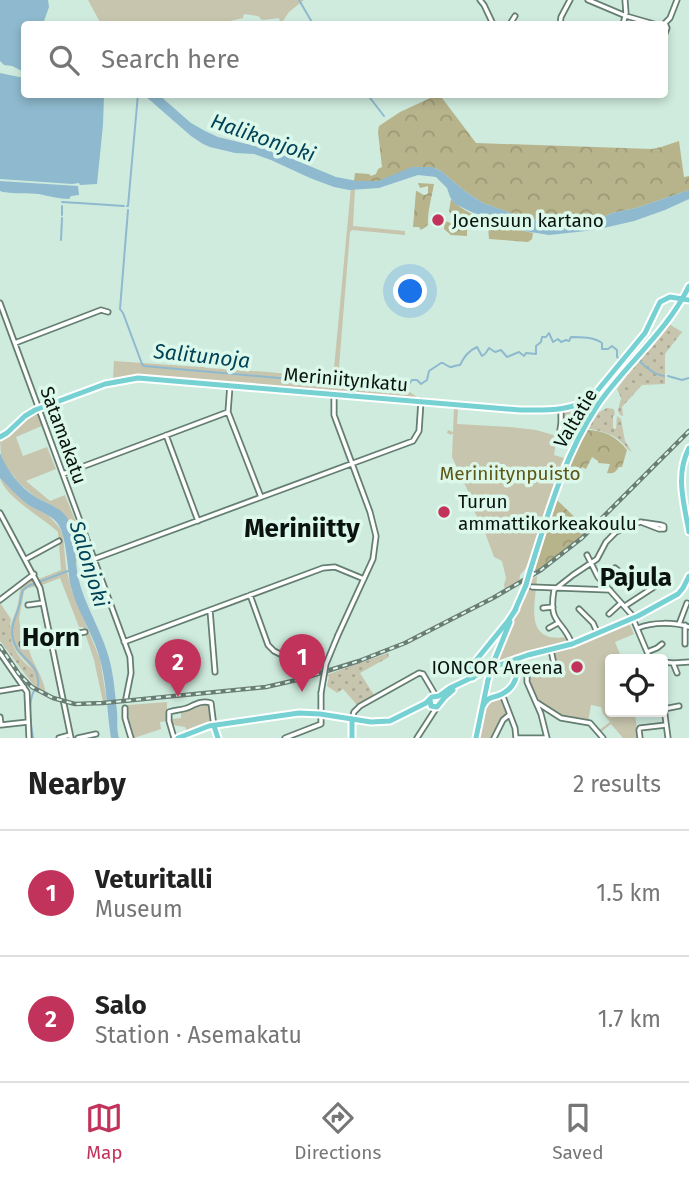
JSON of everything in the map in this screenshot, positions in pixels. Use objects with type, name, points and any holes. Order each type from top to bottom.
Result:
[{"type":"main road","name":"Valtatie","points":[[476,738],[488,681],[516,609],[529,586],[530,571],[558,485],[578,439],[599,403],[679,306],[687,300],[689,286]]},
{"type":"main road","name":"Meriniitynkatu","points":[[0,437],[24,416],[39,408],[124,379],[147,378],[520,410],[578,405],[593,396],[642,338],[660,302],[670,297],[687,300]]},
{"type":"main road","points":[[689,447],[683,461],[680,483],[689,532]]},
{"type":"main road","points":[[434,701],[464,681],[536,654],[572,644],[634,618],[678,594],[689,576]]},
{"type":"main road","points":[[464,681],[467,671],[516,609]]},
{"type":"main road","points":[[176,738],[215,727],[299,716],[321,715],[374,726],[388,724],[448,694],[494,664],[516,663]]},
{"type":"main road","points":[[483,706],[489,698],[512,686],[516,663]]},
{"type":"main road","points":[[473,664],[469,676],[474,678]]},
{"type":"main road","points":[[488,681],[488,690],[498,694]]},
{"type":"main road","points":[[484,698],[498,694]]},
{"type":"main road","points":[[353,721],[353,738]]},
{"type":"main road","points":[[186,738],[215,727]]},
{"type":"main road","points":[[215,727],[218,738]]},
{"type":"street","points":[[480,0],[491,21]]},
{"type":"street","points":[[560,21],[570,0]]},
{"type":"street","points":[[588,0],[644,21]]},
{"type":"street","points":[[624,21],[625,0]]},
{"type":"street","points":[[666,21],[677,0]]},
{"type":"street","points":[[512,21],[515,16]]},
{"type":"street","name":"Satamakatu","points":[[0,303],[124,642],[131,665],[126,698]]},
{"type":"street","points":[[15,343],[101,310],[108,312]]},
{"type":"street","points":[[230,385],[228,412],[261,498]]},
{"type":"street","points":[[285,738],[321,724],[321,693],[326,664],[374,555],[376,530],[334,415],[334,394]]},
{"type":"street","points":[[94,559],[413,441],[419,431],[421,401]]},
{"type":"street","points":[[559,436],[561,408]]},
{"type":"street","points":[[63,474],[228,412]]},
{"type":"street","points":[[166,435],[198,521]]},
{"type":"street","points":[[0,513],[38,583],[70,737],[59,738]]},
{"type":"street","points":[[572,644],[554,617],[556,588],[599,558],[606,542],[616,532],[641,522],[661,525],[664,529],[641,522]]},
{"type":"street","points":[[26,559],[59,541]]},
{"type":"street","points":[[587,555],[602,582],[634,618],[647,652],[662,644]]},
{"type":"street","points":[[124,642],[329,566],[364,579]]},
{"type":"street","points":[[602,582],[615,568],[622,574]]},
{"type":"street","points":[[0,600],[34,574]]},
{"type":"street","points":[[529,586],[610,590]]},
{"type":"street","points":[[609,614],[654,587]]},
{"type":"street","points":[[250,595],[268,645],[286,657]]},
{"type":"street","points":[[29,606],[43,603]]},
{"type":"street","points":[[679,624],[687,603]]},
{"type":"street","points":[[542,608],[553,607]]},
{"type":"street","points":[[579,609],[593,623],[598,634]]},
{"type":"street","points":[[210,610],[215,672]]},
{"type":"street","points":[[549,628],[558,623]]},
{"type":"street","points":[[638,628],[652,624],[687,626],[685,644]]},
{"type":"street","points":[[22,645],[85,632]]},
{"type":"street","points":[[551,650],[554,664]]},
{"type":"street","points":[[0,653],[27,692],[29,738]]},
{"type":"street","points":[[668,662],[689,662]]},
{"type":"street","points":[[673,663],[677,673]]},
{"type":"street","points":[[498,694],[515,728],[516,738],[547,738],[544,723],[527,682],[527,669]]},
{"type":"street","points":[[353,721],[357,708],[419,673],[423,674],[434,701],[428,721],[417,738]]},
{"type":"street","points":[[0,691],[24,687]]},
{"type":"street","points":[[176,738],[169,721],[170,711],[184,709],[198,702],[208,701],[212,704],[215,727]]},
{"type":"street","points":[[536,702],[561,718],[590,723],[603,738]]},
{"type":"street","points":[[668,708],[679,706]]},
{"type":"street","points":[[125,708],[131,738]]},
{"type":"street","points":[[494,738],[503,720],[509,715]]},
{"type":"street","points":[[0,717],[1,725],[28,722]]},
{"type":"street","points":[[666,717],[668,738]]},
{"type":"street","points":[[640,738],[640,729],[667,725]]},
{"type":"street","points":[[594,738],[599,733]]},
{"type":"street","points":[[78,738],[96,734]]},
{"type":"green space","points":[[88,0],[304,0],[289,12],[283,21],[279,18],[262,20],[258,16],[244,14],[243,18],[230,21],[99,21]]},
{"type":"green space","points":[[430,98],[442,98],[476,143],[652,149],[679,141],[684,177],[689,176],[689,190],[601,218],[551,222],[525,218],[483,203],[432,167],[378,181],[354,181],[355,173],[371,176],[382,167],[379,126],[400,112]]},
{"type":"green space","points":[[418,183],[434,184],[428,225],[421,230],[419,227],[413,227],[416,191],[427,194],[428,186],[420,188]]},
{"type":"green space","points":[[351,187],[355,188],[353,226],[405,231],[405,235],[352,230],[350,232],[338,379],[397,383],[421,400],[140,376],[113,379],[114,361],[201,366],[333,379]]},
{"type":"green space","points":[[451,199],[478,217],[533,233],[532,239],[528,242],[489,239],[488,227],[457,214],[455,217],[463,228],[467,228],[467,236],[451,235],[444,229],[445,221],[451,223]]},
{"type":"green space","points":[[669,324],[682,332],[665,354],[665,384],[642,385],[622,407],[623,416],[620,415],[618,411],[621,398],[617,389]]},
{"type":"green space","name":"Meriniitynpuisto","points":[[454,408],[458,409],[457,424],[536,430],[557,436],[554,455],[564,458],[526,568],[520,575],[519,583],[505,590],[506,578],[502,561],[494,557],[452,457],[453,433],[447,433],[448,430],[453,432]]},
{"type":"green space","points":[[607,408],[614,409],[613,428],[616,429],[617,416],[621,419],[625,441],[632,452],[612,435],[586,428],[594,415]]},
{"type":"green space","points":[[590,410],[572,441],[559,437],[562,412]]},
{"type":"green space","points":[[35,412],[39,414],[44,425],[16,437],[23,456],[47,447],[56,469],[26,481],[50,501],[65,495],[90,557],[76,561],[74,541],[57,508],[34,496],[20,484],[1,456],[0,439]]},
{"type":"green space","points":[[586,430],[604,433],[623,445],[627,450],[622,467],[614,473],[607,473],[610,464],[598,463],[592,457],[586,469],[582,467],[579,472],[569,465]]},
{"type":"green space","points":[[0,478],[28,505],[48,515],[60,528],[72,591],[100,659],[107,702],[103,702],[94,660],[83,627],[79,627],[60,578],[42,585],[39,579],[61,570],[58,532],[9,493]]},
{"type":"green space","points":[[556,499],[588,530],[530,576]]},
{"type":"green space","points":[[537,576],[534,609],[537,628],[543,634],[567,637],[568,640],[495,663],[528,581]]},
{"type":"green space","points":[[31,578],[35,579],[38,586],[24,591],[19,619],[23,642],[27,641],[46,693],[35,687],[33,672],[16,651],[10,635],[21,586]]},
{"type":"green space","points":[[0,603],[11,619],[10,637],[14,648],[34,673],[35,687],[0,641]]},
{"type":"green space","points":[[629,623],[634,634],[615,642],[620,654],[605,654],[605,716],[601,707],[591,705],[588,722],[567,717],[550,710],[536,698],[528,678],[542,675],[542,671],[549,669],[548,661],[552,663],[553,651]]},
{"type":"green space","points":[[388,653],[389,657],[360,673],[374,695],[357,705],[343,689],[337,693],[327,686],[329,677],[326,675]]},
{"type":"green space","points":[[498,698],[506,714],[493,738],[478,738],[486,702]]},
{"type":"green space","points":[[167,702],[167,721],[160,722],[161,729],[134,738],[128,721],[128,705]]},
{"type":"green space","points":[[200,703],[211,704],[212,722],[188,733],[185,727],[173,725],[171,719],[181,718],[181,712]]},
{"type":"green space","points":[[606,717],[635,717],[638,738],[623,738],[611,724],[600,733],[598,731],[610,722]]},
{"type":"water","points":[[0,0],[48,0],[49,7],[44,21],[21,21],[21,70],[0,61]]},
{"type":"water","points":[[0,73],[21,77],[21,98],[104,98],[97,184],[0,179]]},
{"type":"water","points":[[147,98],[162,98],[191,123],[218,137],[271,150],[336,177],[378,181],[412,167],[432,167],[483,203],[525,218],[551,222],[601,218],[689,190],[689,199],[634,221],[595,230],[549,235],[492,222],[455,204],[447,188],[436,177],[418,175],[379,188],[349,190],[310,178],[254,154],[210,147],[191,136]]},
{"type":"water","points":[[0,181],[78,186],[79,195],[65,199],[3,192],[0,191]]},
{"type":"water","points":[[0,453],[23,487],[66,516],[72,529],[75,554],[87,552],[76,558],[77,572],[110,662],[119,738],[111,738],[101,663],[71,587],[61,529],[48,515],[16,495],[0,478]]},
{"type":"waterway","points":[[299,0],[311,21]]},
{"type":"waterway","points":[[127,206],[138,98]]},
{"type":"waterway","points":[[370,98],[384,116]]},
{"type":"waterway","points":[[62,202],[78,203]]},
{"type":"waterway","points":[[79,203],[124,206]]},
{"type":"waterway","points":[[62,206],[62,215]]},
{"type":"waterway","name":"Salitunoja","points":[[128,210],[120,309],[144,366],[334,383]]},
{"type":"waterway","points":[[61,240],[62,218]]},
{"type":"waterway","name":"Salitunoja","points":[[337,383],[398,389],[412,380],[421,384],[427,380],[429,371],[441,363],[450,367],[460,365],[467,354],[477,347],[482,356],[489,348],[495,352],[501,350],[507,357],[519,352],[524,356],[526,353],[536,354],[536,346],[542,337],[549,333],[553,342],[558,339],[561,342],[569,341],[571,337],[587,338],[602,343],[602,349],[612,346],[617,350],[617,357],[620,359]]},
{"type":"waterway","name":"Salitunoja","points":[[625,363],[632,355]]},
{"type":"waterway","name":"Salitunoja","points":[[638,360],[653,372],[664,376]]},
{"type":"waterway","name":"Salitunoja","points":[[668,376],[682,380],[689,378]]},
{"type":"waterway","name":"Salonjoki","points":[[38,686],[36,671],[19,652],[13,639],[14,622],[23,590],[68,571]]},
{"type":"waterway","points":[[33,738],[31,707],[34,691]]},
{"type":"railway","points":[[0,646],[19,674],[32,687],[53,698],[75,704],[266,687],[359,661],[405,643],[541,570],[582,538],[689,431]]},
{"type":"place","name":"Joensuun kartano","points":[[438,220]]},
{"type":"place","name":"Turun ammattikorkeakoulu","points":[[444,512]]},
{"type":"place","name":"IONCOR Areena","points":[[577,667]]},
{"type":"place","name":"Veturitalli","points":[[302,692]]},
{"type":"place","name":"Salo","points":[[178,697]]},
{"type":"district","name":"Meriniitty","points":[[302,528]]},
{"type":"district","name":"Pajula","points":[[636,577]]},
{"type":"district","name":"Horn","points":[[51,637]]},
{"type":"water label","name":"Halikonjoki","points":[[263,138]]}]
